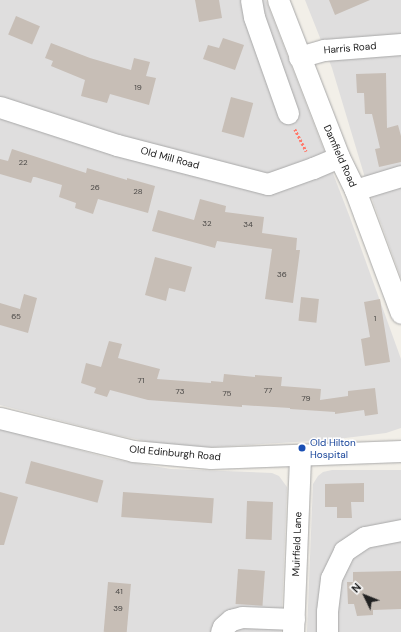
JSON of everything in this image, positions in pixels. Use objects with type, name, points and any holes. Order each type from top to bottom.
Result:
[{"type":"street","points":[[251,0],[254,17],[288,112]]},
{"type":"street","name":"Damfield Road","points":[[278,0],[339,157],[356,190],[401,313]]},
{"type":"street","name":"Harris Road","points":[[299,57],[324,50],[401,44]]},
{"type":"street","name":"Old Mill Road","points":[[0,107],[117,145],[268,184],[339,157]]},
{"type":"street","points":[[356,190],[401,176]]},
{"type":"street","name":"Old Edinburgh Road","points":[[0,418],[133,451],[212,458],[300,456],[401,451]]},
{"type":"street","name":"Muirfield Lane","points":[[294,626],[300,456]]},
{"type":"street","points":[[328,632],[327,611],[331,578],[344,551],[365,536],[401,530]]},
{"type":"street","points":[[221,632],[223,627],[231,620],[242,617],[294,626]]},
{"type":"path","points":[[288,112],[313,168]]},
{"type":"shaded area","points":[[0,0],[266,0],[349,215],[401,359],[401,428],[386,433],[329,440],[196,448],[155,443],[112,434],[0,405]]},
{"type":"shaded area","points":[[305,0],[401,0],[401,278],[369,191],[332,68]]},
{"type":"shaded area","points":[[0,428],[112,459],[171,469],[272,473],[279,476],[287,487],[281,632],[0,632]]},
{"type":"shaded area","points":[[332,470],[401,470],[401,632],[307,632],[313,484],[318,476],[323,472]]},
{"type":"building","points":[[195,0],[219,0],[222,18],[199,22]]},
{"type":"building","points":[[329,0],[370,0],[335,15]]},
{"type":"building","points":[[16,16],[40,26],[32,45],[8,34]]},
{"type":"building","points":[[223,38],[244,45],[235,70],[203,59],[208,45],[219,48]]},
{"type":"building","points":[[51,43],[90,58],[131,70],[134,58],[150,62],[146,76],[156,78],[149,105],[110,94],[107,103],[81,96],[85,80],[51,66],[53,61],[45,58]]},
{"type":"building","points":[[386,73],[387,128],[398,125],[401,136],[401,162],[379,167],[375,149],[380,148],[372,114],[365,114],[364,93],[357,93],[356,74]]},
{"type":"building","points":[[231,97],[253,103],[244,138],[222,132]]},
{"type":"building","points":[[12,149],[86,173],[87,168],[127,180],[127,178],[155,186],[148,213],[98,199],[93,214],[75,208],[76,203],[59,197],[62,185],[35,177],[33,177],[31,183],[0,174],[0,159],[8,161]]},
{"type":"building","points":[[200,199],[226,206],[225,212],[264,217],[262,233],[297,238],[296,250],[300,250],[293,303],[265,299],[272,249],[217,241],[215,248],[152,231],[158,210],[194,220]]},
{"type":"building","points":[[155,257],[192,267],[185,292],[169,288],[166,301],[145,295]]},
{"type":"building","points":[[24,294],[37,298],[28,333],[0,325],[0,303],[20,309]]},
{"type":"building","points":[[301,297],[319,299],[316,323],[298,321]]},
{"type":"building","points":[[380,299],[390,362],[365,366],[361,339],[370,337],[364,302]]},
{"type":"building","points":[[109,341],[122,344],[118,358],[160,369],[157,379],[211,383],[211,381],[223,382],[224,374],[255,377],[255,375],[282,377],[281,386],[321,389],[320,400],[348,396],[348,391],[375,388],[378,414],[365,416],[364,410],[335,414],[335,412],[290,408],[242,405],[242,407],[148,400],[110,390],[107,397],[94,393],[96,388],[81,383],[86,363],[101,367]]},
{"type":"building","points":[[31,461],[103,480],[97,503],[25,483]]},
{"type":"building","points":[[364,483],[364,502],[351,502],[352,518],[337,518],[337,507],[325,507],[325,484]]},
{"type":"building","points":[[0,492],[18,497],[4,545],[0,545]]},
{"type":"building","points":[[123,492],[214,498],[212,523],[121,517]]},
{"type":"building","points":[[247,501],[273,502],[272,540],[246,539]]},
{"type":"building","points":[[238,569],[265,571],[262,606],[236,604]]},
{"type":"building","points":[[401,571],[401,609],[373,610],[373,615],[357,616],[354,604],[348,604],[347,582],[353,582],[353,572]]},
{"type":"building","points":[[108,582],[131,584],[127,632],[104,632]]},
{"type":"place","name":"Old Hilton Hospital","points":[[302,448]]}]
